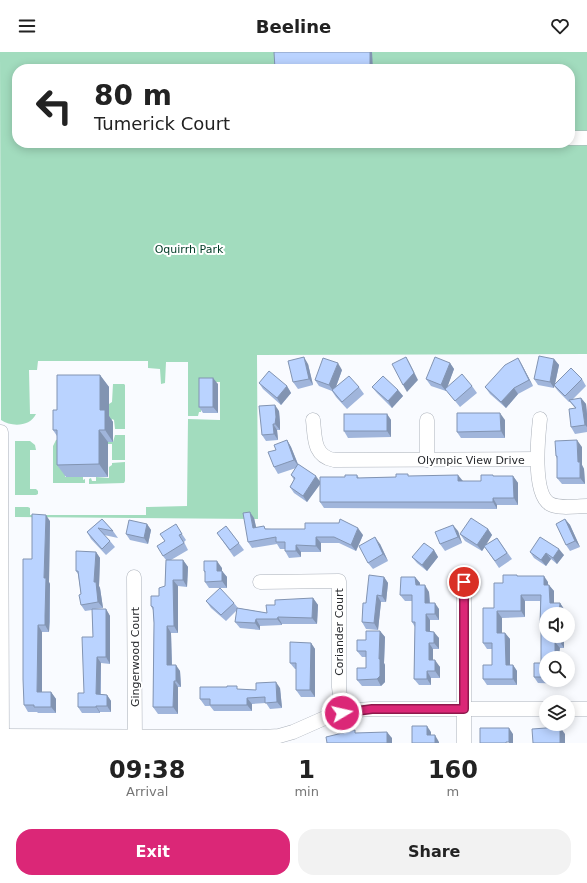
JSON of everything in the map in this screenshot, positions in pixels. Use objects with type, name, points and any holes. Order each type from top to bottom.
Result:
[{"type":"street","points":[[575,138],[587,138]]},
{"type":"street","points":[[537,459],[540,419]]},
{"type":"street","name":"Olympic View Drive","points":[[313,420],[317,448],[320,454],[326,459],[537,459],[541,492],[548,502],[558,506],[587,506]]},
{"type":"street","points":[[427,420],[428,460]]},
{"type":"street","points":[[1,432],[2,740],[262,740],[293,732],[327,717],[342,713],[372,709],[539,709]]},
{"type":"street","name":"Gingerwood Court","points":[[134,577],[135,740]]},
{"type":"street","name":"Coriander Court","points":[[260,582],[340,581],[339,687],[342,713]]},
{"type":"street","points":[[464,582],[464,743]]},
{"type":"street","points":[[575,709],[587,709]]},
{"type":"green space","name":"Oquirrh Park","points":[[0,52],[587,52],[587,354],[257,355],[258,519],[15,517],[15,507],[30,508],[30,515],[146,515],[146,507],[187,506],[188,419],[220,420],[220,382],[201,382],[201,412],[199,412],[198,416],[188,416],[188,362],[166,362],[165,383],[161,384],[160,369],[148,368],[148,361],[38,361],[37,370],[29,370],[30,414],[36,414],[25,423],[15,425],[1,420]]},
{"type":"green space","points":[[113,384],[125,385],[125,429],[115,429],[114,420],[112,419],[112,422],[109,422],[109,404],[112,402]]},
{"type":"green space","points":[[115,435],[125,435],[125,460],[112,460],[112,444],[108,444],[108,442],[113,442]]},
{"type":"green space","points":[[59,439],[65,462],[65,477],[83,477],[83,480],[85,479],[85,483],[53,483],[53,446],[56,440]]},
{"type":"green space","points":[[15,441],[30,441],[35,445],[36,450],[30,450],[30,489],[36,489],[38,491],[38,494],[36,495],[15,495]]},
{"type":"green space","points":[[125,462],[124,483],[89,484],[89,479],[91,478],[92,481],[96,481],[96,477],[109,478],[109,467],[112,463]]},
{"type":"building","points":[[274,52],[370,52],[370,64],[275,64]]},
{"type":"building","points":[[539,356],[554,359],[550,382],[534,379]]},
{"type":"building","points":[[304,357],[309,379],[293,382],[288,361]]},
{"type":"building","points":[[406,357],[414,373],[403,385],[392,364]]},
{"type":"building","points":[[435,357],[450,363],[441,385],[426,379]]},
{"type":"building","points":[[323,358],[338,363],[329,385],[315,380]]},
{"type":"building","points":[[518,358],[529,380],[514,388],[501,402],[485,387],[505,365]]},
{"type":"building","points":[[571,368],[582,379],[565,396],[554,385]]},
{"type":"building","points":[[269,371],[287,386],[277,398],[259,383]]},
{"type":"building","points":[[462,374],[472,386],[455,401],[445,389]]},
{"type":"building","points":[[57,375],[100,375],[100,410],[105,410],[105,430],[99,430],[99,464],[57,465],[57,430],[53,430],[53,410],[57,410]]},
{"type":"building","points":[[349,376],[359,387],[342,402],[332,390]]},
{"type":"building","points":[[383,376],[398,390],[388,401],[372,387]]},
{"type":"building","points":[[199,378],[213,378],[213,407],[199,407]]},
{"type":"building","points":[[581,398],[585,425],[571,427],[569,409],[576,408],[569,400]]},
{"type":"building","points":[[275,405],[276,417],[275,424],[273,424],[274,434],[262,435],[259,406]]},
{"type":"building","points":[[457,413],[500,413],[501,431],[457,432]]},
{"type":"building","points":[[344,414],[387,414],[387,431],[344,431]]},
{"type":"building","points":[[287,440],[294,460],[274,467],[268,452],[276,450],[274,445]]},
{"type":"building","points":[[577,440],[578,462],[580,462],[580,478],[557,478],[555,441]]},
{"type":"building","points":[[298,464],[316,476],[303,496],[290,487],[295,478],[291,475]]},
{"type":"building","points":[[396,474],[408,474],[408,476],[458,475],[458,481],[481,481],[481,475],[513,476],[514,498],[493,498],[493,502],[320,502],[320,477],[345,477],[345,475],[357,475],[357,478],[396,477]]},
{"type":"building","points":[[250,512],[253,528],[264,526],[265,529],[305,529],[305,523],[339,523],[340,519],[358,528],[351,545],[334,537],[316,537],[316,546],[296,545],[296,551],[285,551],[285,542],[276,542],[276,537],[248,542],[243,513]]},
{"type":"building","points":[[32,514],[46,515],[44,578],[46,578],[45,625],[38,625],[37,692],[51,692],[51,707],[34,707],[34,705],[24,705],[23,559],[32,559]]},
{"type":"building","points":[[471,518],[488,529],[477,545],[460,534]]},
{"type":"building","points":[[102,519],[113,531],[98,528],[110,541],[102,549],[87,532]]},
{"type":"building","points":[[565,519],[575,541],[566,545],[556,524]]},
{"type":"building","points":[[129,520],[147,524],[144,538],[126,534]]},
{"type":"building","points":[[176,524],[182,534],[179,535],[184,543],[163,556],[157,546],[165,541],[160,534]]},
{"type":"building","points":[[453,525],[458,537],[440,544],[435,532]]},
{"type":"building","points":[[226,526],[239,543],[230,550],[217,533]]},
{"type":"building","points":[[375,537],[383,554],[368,563],[359,546]]},
{"type":"building","points":[[540,537],[559,549],[553,558],[546,553],[541,560],[530,552]]},
{"type":"building","points":[[497,538],[507,553],[495,561],[484,546]]},
{"type":"building","points":[[424,543],[434,550],[422,565],[412,557]]},
{"type":"building","points":[[76,551],[96,552],[94,582],[96,582],[98,602],[81,605],[78,571],[76,571]]},
{"type":"building","points":[[166,560],[183,560],[183,580],[173,580],[174,626],[167,626],[167,665],[176,665],[176,681],[174,681],[173,707],[153,707],[154,623],[151,596],[159,596],[159,588],[165,586]]},
{"type":"building","points":[[204,561],[217,561],[217,571],[222,571],[222,581],[205,582]]},
{"type":"building","points":[[369,575],[384,577],[382,596],[377,595],[374,623],[362,622],[363,603],[366,603]]},
{"type":"building","points":[[503,575],[544,576],[544,585],[549,585],[550,603],[560,603],[560,607],[541,607],[541,595],[521,595],[521,611],[497,611],[497,633],[505,633],[506,665],[513,665],[513,679],[483,679],[483,665],[492,665],[492,643],[483,643],[483,608],[494,608],[494,583],[503,583]]},
{"type":"building","points":[[401,577],[415,577],[416,585],[425,585],[425,603],[435,603],[435,614],[426,614],[426,631],[434,632],[434,643],[429,643],[429,660],[435,660],[435,671],[427,671],[427,679],[414,679],[415,622],[412,622],[412,595],[400,595]]},
{"type":"building","points":[[220,588],[234,603],[221,615],[206,601]]},
{"type":"building","points":[[313,598],[312,618],[278,617],[277,619],[256,619],[255,623],[235,622],[237,608],[267,613],[266,605],[275,605],[275,600]]},
{"type":"building","points":[[92,609],[106,609],[106,657],[97,657],[96,694],[107,695],[107,706],[78,707],[78,693],[84,693],[82,637],[93,637]]},
{"type":"building","points":[[366,631],[380,631],[380,676],[377,679],[357,680],[357,668],[366,668],[366,651],[357,651],[357,640],[366,640]]},
{"type":"building","points":[[290,642],[311,643],[310,690],[296,690],[296,663],[290,663]]},
{"type":"building","points":[[541,643],[555,643],[555,651],[541,651]]},
{"type":"building","points":[[534,663],[539,663],[539,677],[534,677]]},
{"type":"building","points":[[276,682],[277,702],[265,703],[265,697],[247,698],[247,705],[210,705],[210,699],[200,699],[200,687],[237,686],[237,689],[256,690],[256,683]]},
{"type":"building","points":[[412,726],[427,726],[427,735],[435,735],[435,743],[412,743]]},
{"type":"building","points":[[480,728],[509,728],[509,742],[480,743]]},
{"type":"building","points":[[539,728],[539,731],[560,731],[560,743],[533,743],[532,729]]},
{"type":"building","points":[[355,730],[355,733],[387,732],[387,743],[327,743],[326,737]]},
{"type":"route","points":[[342,713],[372,709],[464,709],[464,582]]}]
